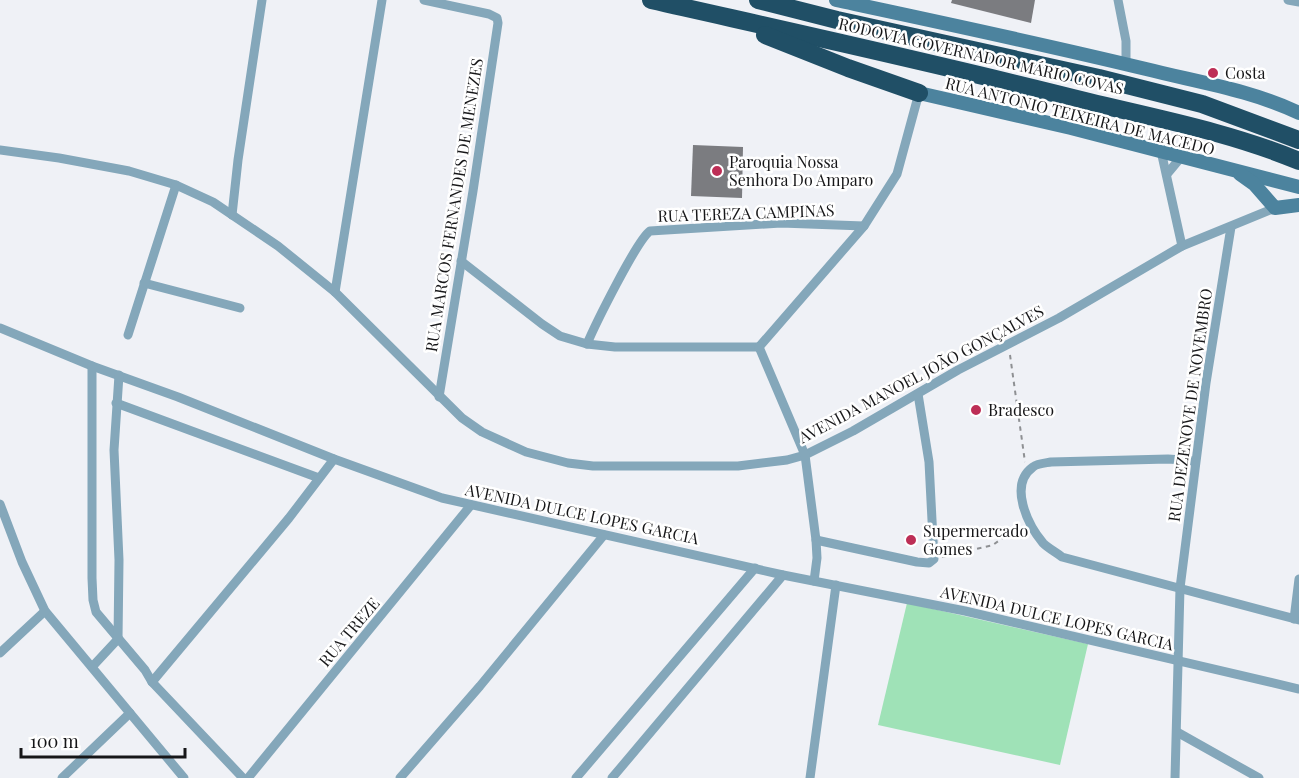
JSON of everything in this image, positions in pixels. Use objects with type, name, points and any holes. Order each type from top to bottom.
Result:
[{"type":"highway","name":"RODOVIA GOVERNADOR MÁRIO COVAS","points":[[651,0],[967,72],[1195,128],[1264,147],[1298,160]]},
{"type":"highway","name":"RODOVIA GOVERNADOR MÁRIO COVAS","points":[[758,0],[1190,101],[1299,140]]},
{"type":"highway","points":[[719,16],[848,68],[919,93]]},
{"type":"street","points":[[232,215],[237,160],[252,78],[262,0]]},
{"type":"street","points":[[335,292],[382,0]]},
{"type":"street","name":"RUA MARCOS FERNANDES DE MENEZES","points":[[424,0],[489,14],[497,18],[498,26],[439,397]]},
{"type":"street","points":[[836,0],[1246,93],[1281,104],[1299,113]]},
{"type":"street","points":[[1118,0],[1126,41],[1126,64]]},
{"type":"street","points":[[1288,0],[1299,2]]},
{"type":"street","points":[[461,261],[560,336],[588,344],[615,347],[759,347],[864,226],[897,174],[919,93]]},
{"type":"street","name":"RUA ANTONIO TEIXEIRA DE MACEDO","points":[[919,93],[1071,128],[1299,187]]},
{"type":"street","points":[[1281,104],[1299,106]]},
{"type":"street","name":"AVENIDA MANOEL JOÃO GONÇALVES","points":[[0,150],[129,171],[176,185],[213,202],[278,246],[335,292],[439,397],[482,432],[526,452],[568,463],[623,468],[738,465],[787,460],[805,454],[853,431],[958,370],[1059,318],[1182,246],[1275,208]]},
{"type":"street","points":[[1161,152],[1182,246]]},
{"type":"street","points":[[1167,174],[1182,156]]},
{"type":"street","points":[[1233,171],[1254,184],[1275,208],[1299,205]]},
{"type":"street","points":[[128,335],[176,185]]},
{"type":"street","name":"RUA TEREZA CAMPINAS","points":[[588,344],[628,264],[644,236],[650,231],[781,223],[864,226]]},
{"type":"street","name":"RUA DEZENOVE DE NOVEMBRO","points":[[1175,778],[1180,588],[1196,461],[1231,227]]},
{"type":"street","points":[[144,284],[240,308]]},
{"type":"street","name":"AVENIDA DULCE LOPES GARCIA","points":[[0,328],[92,366],[442,498],[783,575],[964,611],[1299,689]]},
{"type":"street","points":[[759,347],[805,454],[816,540],[817,558],[814,581]]},
{"type":"street","points":[[92,366],[93,600],[96,612],[145,670],[152,682],[243,778]]},
{"type":"street","points":[[92,667],[118,639],[119,560],[114,450],[119,375]]},
{"type":"street","points":[[816,540],[917,562],[929,563],[934,559],[928,462],[918,394]]},
{"type":"street","points":[[116,403],[319,478]]},
{"type":"street","points":[[152,682],[251,564],[334,459]]},
{"type":"street","points":[[1196,461],[1168,459],[1052,462],[1036,465],[1026,474],[1022,494],[1027,519],[1041,540],[1062,557],[1297,619],[1299,579]]},
{"type":"street","points":[[0,504],[22,562],[45,611],[184,778]]},
{"type":"street","name":"RUA TREZE","points":[[248,778],[471,505]]},
{"type":"street","points":[[400,778],[604,535]]},
{"type":"street","points":[[576,778],[755,568]]},
{"type":"street","points":[[612,778],[783,575]]},
{"type":"street","points":[[810,778],[837,585]]},
{"type":"street","points":[[0,653],[45,611]]},
{"type":"street","points":[[62,778],[130,713]]},
{"type":"street","points":[[1177,732],[1259,778]]},
{"type":"path","points":[[1008,345],[1026,474]]},
{"type":"path","points":[[934,559],[993,545],[1027,519]]},
{"type":"green space","points":[[907,603],[1088,644],[1060,765],[878,725]]},
{"type":"building","points":[[952,0],[1035,0],[1031,23],[951,3]]},
{"type":"building","name":"Paroquia Nossa Senhora Do Amparo","points":[[693,145],[743,147],[742,198],[691,196]]},
{"type":"place","name":"Costa","points":[[1213,73]]},
{"type":"place","name":"Paroquia Nossa Senhora Do Amparo","points":[[717,171]]},
{"type":"place","name":"Bradesco","points":[[976,410]]},
{"type":"place","name":"Supermercado Gomes","points":[[911,540]]}]
